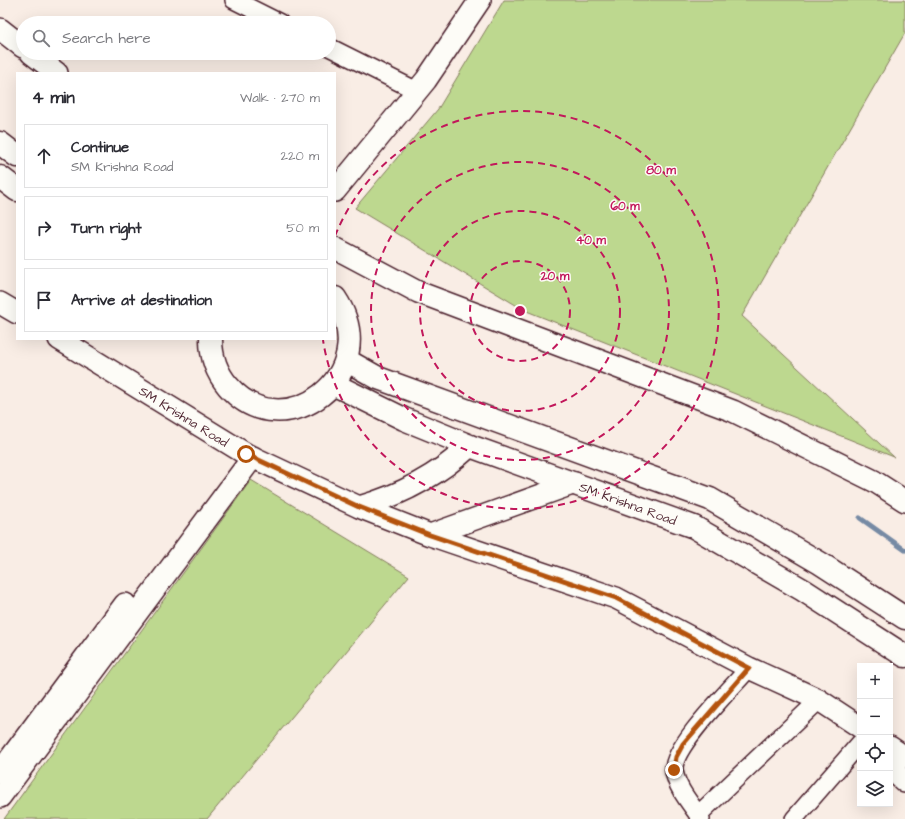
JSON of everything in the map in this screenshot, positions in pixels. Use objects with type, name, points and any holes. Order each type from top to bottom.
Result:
[{"type":"highway","points":[[0,143],[16,155]]},
{"type":"highway","points":[[0,177],[16,189]]},
{"type":"highway","points":[[211,340],[213,359],[224,381],[241,398],[252,404],[276,410],[301,407],[323,395],[339,376],[346,360],[349,341],[348,329],[346,317],[336,300]]},
{"type":"highway","points":[[346,360],[378,378],[710,500],[820,563],[905,618]]},
{"type":"highway","name":"SM Krishna Road","points":[[333,384],[404,419],[470,446],[694,527],[803,590],[905,656]]},
{"type":"street","points":[[234,0],[266,16]]},
{"type":"street","points":[[336,191],[417,91],[479,0]]},
{"type":"street","points":[[0,29],[16,42]]},
{"type":"street","points":[[336,50],[417,91]]},
{"type":"street","points":[[40,60],[55,72]]},
{"type":"street","points":[[336,249],[418,292],[733,411],[874,481],[905,501]]},
{"type":"street","points":[[0,303],[16,312]]},
{"type":"street","name":"SM Krishna Road","points":[[61,340],[247,454],[359,507],[430,535],[616,598],[749,668],[818,700],[857,725]]},
{"type":"street","points":[[359,507],[383,500],[413,487],[444,468],[470,446]]},
{"type":"street","points":[[0,772],[247,454]]},
{"type":"street","points":[[0,797],[247,454]]},
{"type":"street","points":[[430,535],[575,483]]},
{"type":"street","points":[[749,668],[690,736],[676,757],[674,770],[678,782],[700,817],[818,700],[857,737]]},
{"type":"street","points":[[794,819],[857,746]]},
{"type":"street","points":[[893,749],[905,756]]},
{"type":"street","points":[[893,771],[905,782]]},
{"type":"green space","points":[[504,0],[905,0],[905,33],[742,316],[894,457],[524,310],[355,208],[438,109]]},
{"type":"green space","points":[[251,480],[409,576],[207,819],[4,819]]},
{"type":"waterway","points":[[860,518],[905,550]]},
{"type":"route","points":[[246,454],[359,507],[430,535],[616,598],[749,668],[683,744],[676,757],[674,770]]}]
